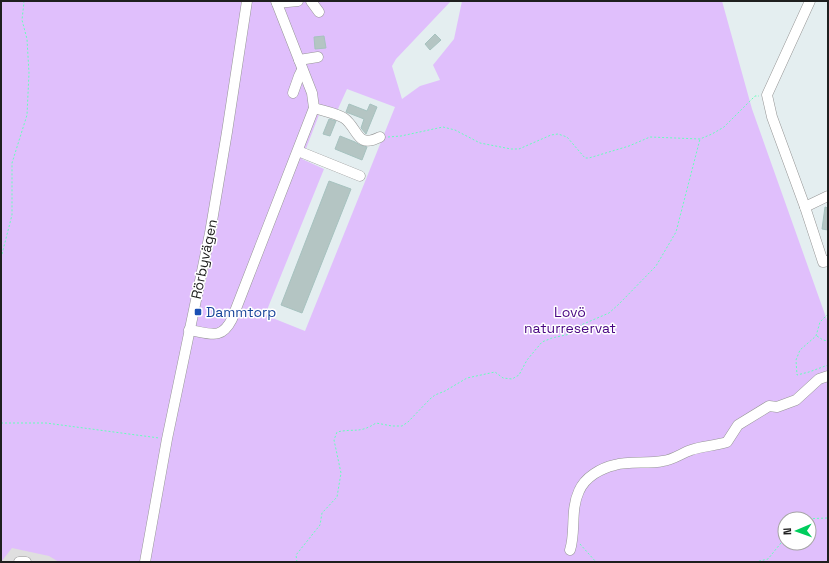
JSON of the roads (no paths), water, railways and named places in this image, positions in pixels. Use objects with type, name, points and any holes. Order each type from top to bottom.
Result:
[{"type":"street","name":"Rörbyvägen","points":[[145,562],[167,438],[211,225],[247,1]]},
{"type":"street","points":[[189,330],[217,334],[228,328],[314,108],[312,93],[276,2],[298,1]]},
{"type":"street","points":[[312,1],[319,12]]},
{"type":"street","points":[[810,1],[767,95],[772,117],[826,262]]},
{"type":"street","points":[[299,60],[318,57]]},
{"type":"street","points":[[293,93],[302,70]]},
{"type":"street","points":[[314,108],[338,115],[345,119],[357,136],[363,140],[372,141],[380,137]]},
{"type":"street","points":[[298,151],[360,176]]},
{"type":"street","points":[[805,207],[828,196]]},
{"type":"street","points":[[571,547],[573,517],[578,491],[592,475],[615,464],[665,461],[693,449],[716,446],[727,442],[738,425],[769,406],[777,407],[796,400],[819,378],[828,376]]},
{"type":"street","points":[[19,562],[26,562]]},
{"type":"place","name":"Dammtorp","points":[[198,312]]},
{"type":"park label","name":"Lovö naturreservat","points":[[570,320]]}]
